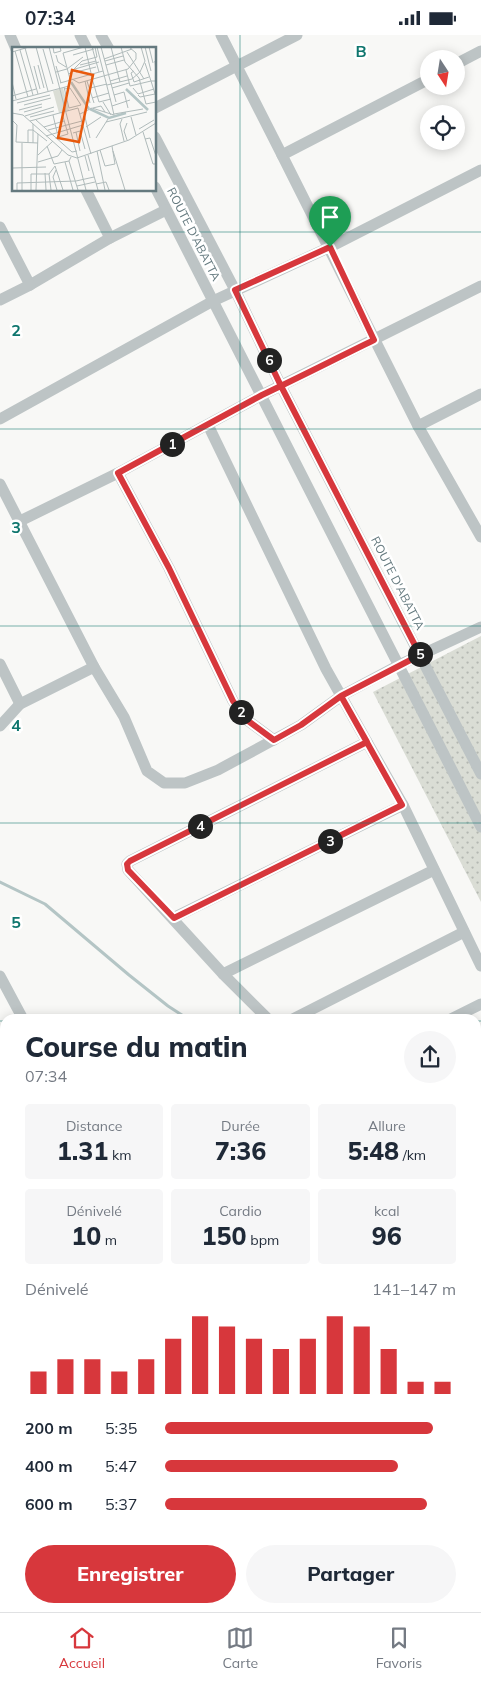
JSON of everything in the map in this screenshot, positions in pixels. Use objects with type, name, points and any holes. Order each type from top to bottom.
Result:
[{"type":"street","points":[[10,35],[15,47]]},
{"type":"street","points":[[80,35],[85,47]]},
{"type":"street","points":[[101,35],[108,47]]},
{"type":"street","points":[[221,35],[330,247],[374,340],[418,426],[481,537]]},
{"type":"street","points":[[156,107],[297,35]]},
{"type":"street","points":[[465,59],[481,51]]},
{"type":"street","points":[[282,155],[420,84]]},
{"type":"street","name":"ROUTE D'ABATTA","points":[[156,139],[481,774]]},
{"type":"street","points":[[0,419],[213,301],[330,247],[481,170]]},
{"type":"street","name":"ROUTE D'ABATTA","points":[[156,189],[481,827]]},
{"type":"street","points":[[86,191],[110,239]]},
{"type":"street","points":[[0,300],[166,210]]},
{"type":"street","points":[[0,227],[30,285]]},
{"type":"street","points":[[18,522],[118,473],[262,395],[481,286]]},
{"type":"street","points":[[418,426],[481,395]]},
{"type":"street","points":[[208,425],[326,669],[402,805],[481,966]]},
{"type":"street","points":[[118,473],[169,568],[233,701],[247,720],[274,740]]},
{"type":"street","points":[[0,484],[94,667],[124,717],[147,771],[164,783],[185,783],[218,770],[301,725],[341,696],[399,665],[481,627]]},
{"type":"street","points":[[470,515],[481,509]]},
{"type":"street","points":[[0,664],[20,703]]},
{"type":"street","points":[[0,725],[20,703],[94,667]]},
{"type":"street","points":[[263,1014],[223,974],[174,918],[128,870],[127,864],[367,742]]},
{"type":"street","points":[[174,918],[402,805]]},
{"type":"street","points":[[223,974],[434,870]]},
{"type":"street","points":[[303,1014],[464,931]]},
{"type":"street","points":[[0,976],[20,1014]]},
{"type":"street","points":[[461,1014],[481,1004]]},
{"type":"shaded area","points":[[481,636],[481,902],[373,692]]},
{"type":"waterway","points":[[0,882],[45,904],[129,975],[180,1014]]},
{"type":"route","points":[[330,247],[235,290],[281,386],[420,655],[341,696],[367,742],[127,864],[128,870],[174,918],[402,805],[367,742],[341,696],[301,725],[274,740],[247,720],[233,701],[169,568],[118,473],[262,395],[281,386],[308,373],[374,340],[330,247]]}]
